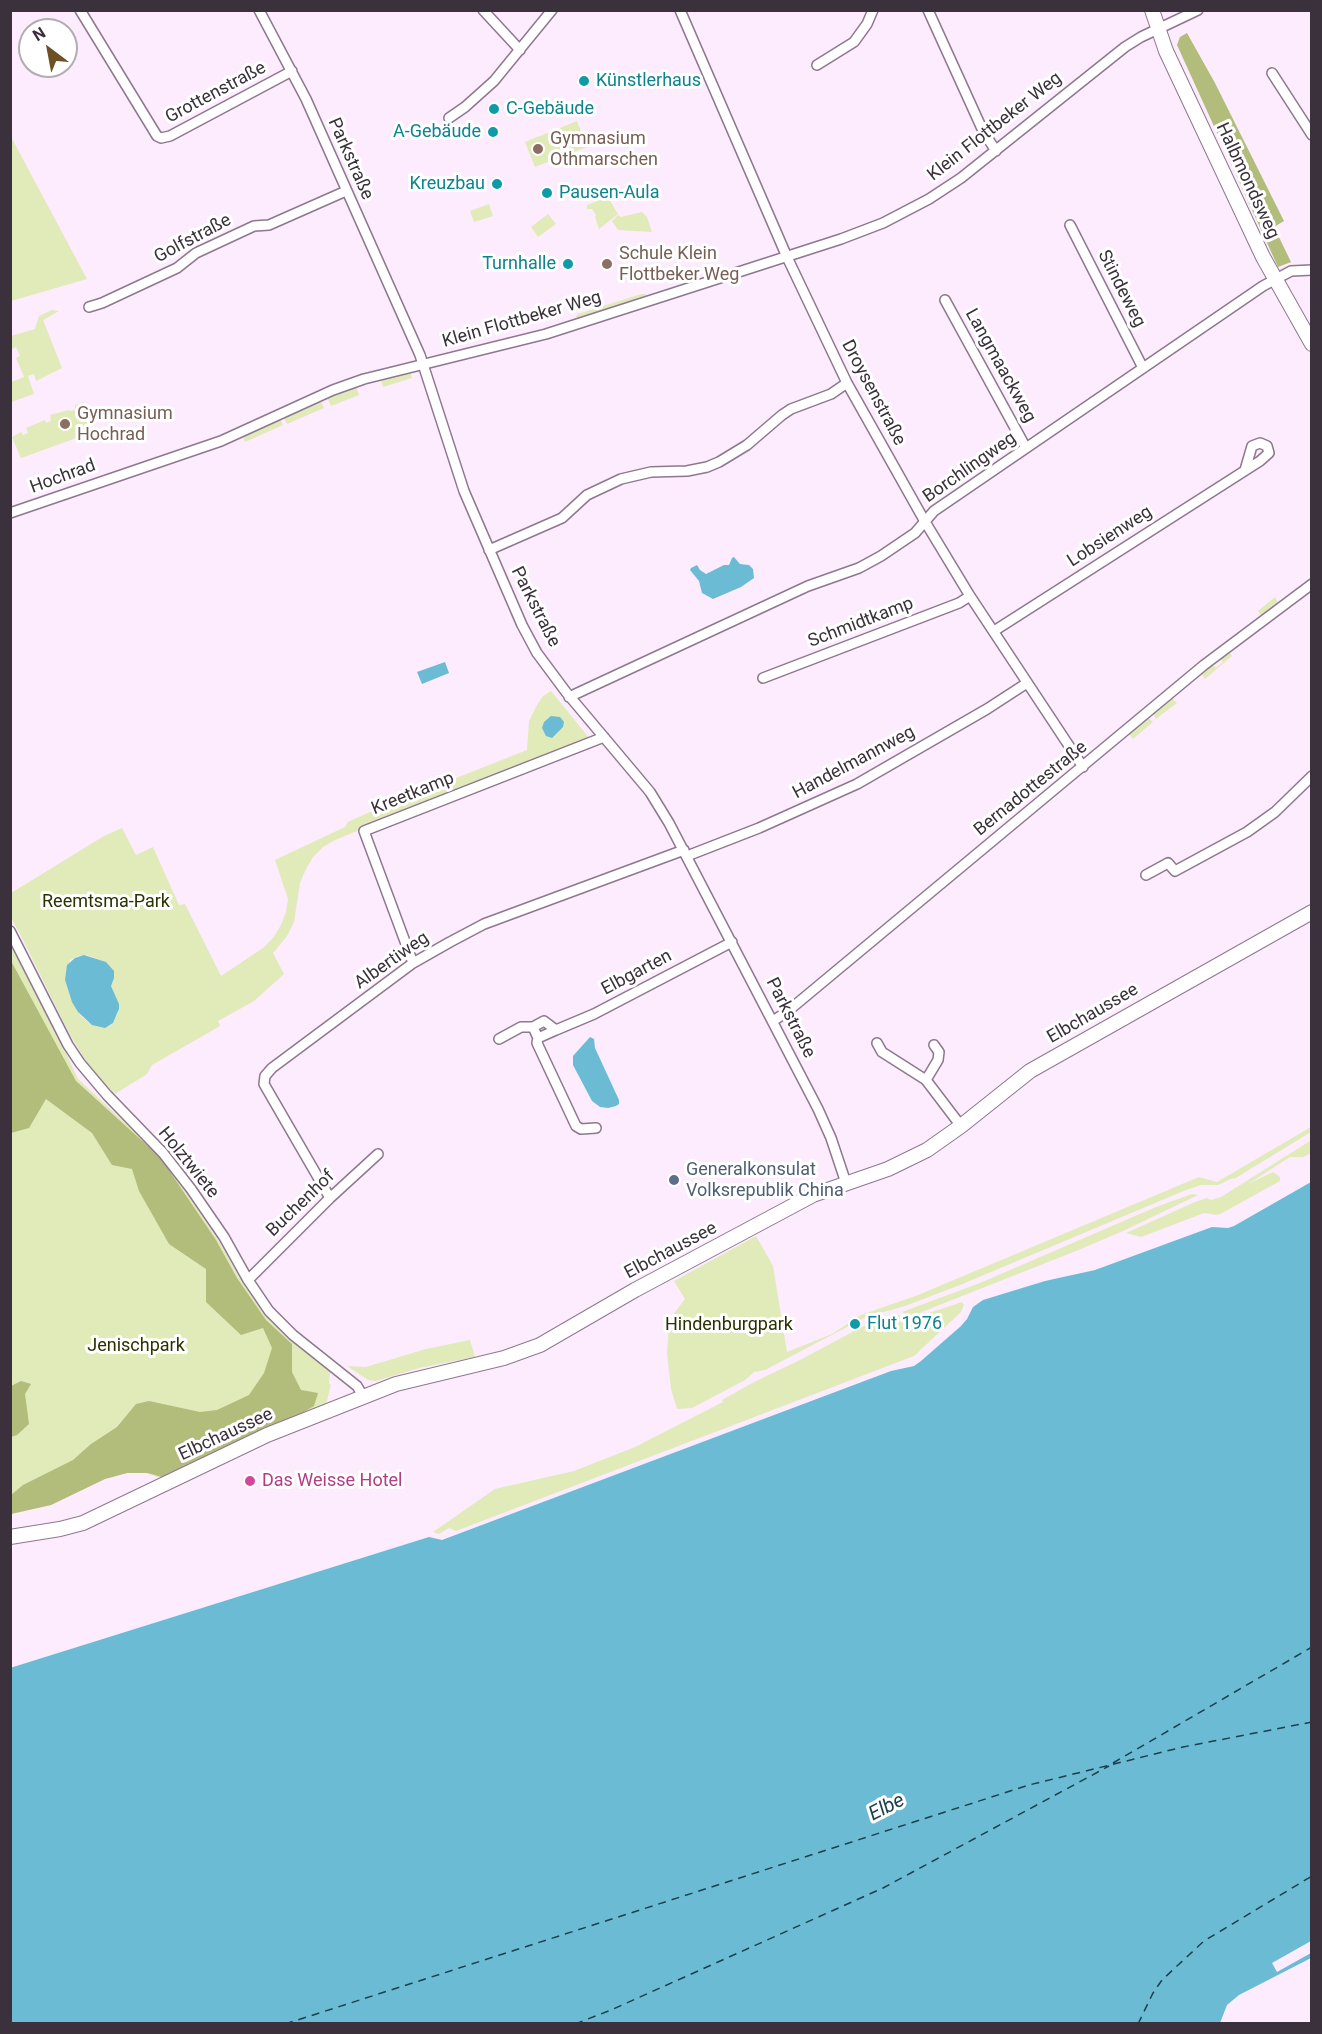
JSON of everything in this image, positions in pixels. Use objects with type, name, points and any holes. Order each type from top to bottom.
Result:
[{"type":"main road","name":"Halbmondsweg","points":[[1152,10],[1158,30],[1196,114],[1275,279],[1311,344]]},
{"type":"main road","name":"Elbchaussee","points":[[10,1537],[60,1530],[83,1523],[267,1435],[363,1396],[409,1380],[504,1358],[534,1348],[635,1290],[813,1195],[878,1173],[935,1145],[1030,1071],[1311,912]]},
{"type":"street","name":"Grottenstraße","points":[[80,10],[157,136],[161,138],[170,136],[292,71]]},
{"type":"street","name":"Parkstraße","points":[[259,10],[292,71],[423,364],[464,491],[527,634],[537,653],[569,697],[650,792],[732,942],[826,1126],[846,1183]]},
{"type":"street","points":[[483,10],[520,50]]},
{"type":"street","points":[[449,118],[494,81],[552,10]]},
{"type":"street","name":"Droysenstraße","points":[[680,10],[787,256],[847,384],[970,596],[1083,767]]},
{"type":"street","points":[[817,65],[854,42],[867,24],[873,10]]},
{"type":"street","points":[[928,10],[983,131],[996,151]]},
{"type":"street","name":"Klein Flottbeker Weg","points":[[126,473],[221,441],[346,385],[546,334],[841,239],[908,211],[960,178],[996,151],[1125,47],[1198,10]]},
{"type":"street","points":[[1272,73],[1311,135]]},
{"type":"street","name":"Golfstraße","points":[[89,308],[177,268],[196,253],[254,226],[269,225],[346,191]]},
{"type":"street","name":"Stindeweg","points":[[1070,225],[1143,368]]},
{"type":"street","name":"Borchlingweg","points":[[569,697],[808,586],[860,568],[915,533],[934,511],[1275,279],[1291,271],[1311,270]]},
{"type":"street","name":"Langmaackweg","points":[[945,300],[1026,448]]},
{"type":"street","points":[[489,550],[562,518],[587,495],[621,479],[651,472],[697,469],[719,462],[747,445],[791,409],[831,394],[847,384]]},
{"type":"street","name":"Lobsienweg","points":[[994,631],[1245,470]]},
{"type":"street","name":"Hochrad","points":[[10,513],[126,473]]},
{"type":"street","name":"Bernadottestraße","points":[[773,1021],[788,1011],[1204,665],[1311,584]]},
{"type":"street","name":"Schmidtkamp","points":[[763,678],[959,603],[970,596]]},
{"type":"street","name":"Handelmannweg","points":[[685,853],[759,828],[857,784],[987,710],[1028,683]]},
{"type":"street","name":"Kreetkamp","points":[[413,963],[364,831],[604,737]]},
{"type":"street","points":[[1146,876],[1168,863],[1175,871],[1247,832],[1275,812],[1311,776]]},
{"type":"street","name":"Albertiweg","points":[[330,1198],[264,1084],[265,1076],[272,1068],[413,963],[484,924],[685,853]]},
{"type":"street","name":"Holztwiete","points":[[10,931],[68,1045],[80,1063],[107,1095],[163,1153],[224,1236],[248,1280],[269,1311],[293,1335],[357,1386],[363,1396]]},
{"type":"street","name":"Elbgarten","points":[[538,1038],[647,987],[732,942]]},
{"type":"street","points":[[500,1039],[521,1028],[532,1027],[544,1021],[556,1030]]},
{"type":"street","points":[[532,1027],[538,1038],[537,1044],[576,1126],[581,1129],[597,1128]]},
{"type":"street","points":[[878,1044],[882,1052],[926,1080],[961,1126]]},
{"type":"street","points":[[926,1080],[938,1060],[939,1052],[934,1045]]},
{"type":"street","name":"Buchenhof","points":[[248,1280],[330,1198],[378,1154]]},
{"type":"green space","points":[[1187,33],[1215,83],[1284,221],[1274,227],[1291,262],[1278,267],[1177,45],[1180,37]]},
{"type":"green space","points":[[577,121],[587,147],[535,167],[525,142]]},
{"type":"green space","points":[[10,135],[87,279],[11,301],[10,301]]},
{"type":"green space","points":[[608,197],[618,214],[599,229],[596,215],[592,209],[587,209],[587,205]]},
{"type":"green space","points":[[489,204],[493,216],[474,222],[470,211]]},
{"type":"green space","points":[[642,212],[647,217],[652,232],[618,230],[612,221],[618,215],[621,217]]},
{"type":"green space","points":[[548,214],[556,224],[538,237],[531,227]]},
{"type":"green space","points":[[646,294],[646,297],[577,318],[576,316],[578,314]]},
{"type":"green space","points":[[52,310],[59,311],[43,320],[62,368],[36,381],[34,374],[28,376],[34,394],[11,402],[11,382],[24,377],[16,358],[20,356],[16,347],[11,349],[11,336],[35,329],[39,316]]},
{"type":"green space","points":[[410,372],[412,378],[383,387],[381,379]]},
{"type":"green space","points":[[356,386],[359,395],[331,406],[327,397]]},
{"type":"green space","points":[[320,400],[324,408],[287,424],[284,418]]},
{"type":"green space","points":[[84,402],[93,432],[21,458],[12,437],[21,432],[23,435],[28,433],[26,428],[45,420],[46,423],[51,421],[50,415],[75,410],[75,405]]},
{"type":"green space","points":[[280,419],[283,425],[245,442],[243,437]]},
{"type":"green space","points":[[1275,597],[1278,603],[1261,616],[1258,611]]},
{"type":"green space","points":[[1229,652],[1232,656],[1205,679],[1201,673],[1212,664],[1216,668],[1223,662],[1220,658]]},
{"type":"green space","name":"Reemtsma-Park","points":[[551,691],[590,739],[414,807],[323,847],[306,869],[300,883],[294,922],[287,936],[273,953],[284,974],[254,1001],[218,1021],[220,1026],[152,1065],[147,1074],[115,1094],[100,1080],[70,1035],[11,918],[11,893],[104,836],[122,828],[136,855],[153,847],[179,905],[185,904],[221,976],[263,948],[281,925],[288,899],[275,860],[345,827],[348,822],[363,815],[527,750],[529,721],[543,696]],"holes":[[[87,955],[105,962],[112,990],[119,1004],[118,1013],[109,1026],[89,1023],[81,1016],[70,996],[65,980],[70,960]]]},
{"type":"green space","points":[[1172,698],[1177,703],[1156,719],[1153,714]]},
{"type":"green space","points":[[1148,717],[1153,722],[1133,739],[1129,734]]},
{"type":"green space","name":"Jenischpark","points":[[11,938],[16,956],[23,961],[78,1079],[161,1156],[219,1241],[239,1277],[268,1317],[330,1371],[329,1383],[331,1385],[325,1404],[163,1479],[147,1473],[127,1473],[105,1479],[51,1505],[11,1514]]},
{"type":"green space","points":[[10,959],[76,1081],[160,1157],[266,1320],[292,1344],[292,1372],[301,1390],[318,1393],[314,1406],[297,1416],[162,1477],[147,1473],[127,1473],[105,1479],[51,1505],[11,1514],[11,1495],[23,1485],[73,1460],[91,1444],[117,1427],[136,1404],[149,1401],[200,1412],[217,1410],[249,1395],[264,1373],[272,1348],[263,1328],[241,1335],[206,1302],[206,1269],[169,1244],[139,1191],[132,1169],[112,1165],[92,1133],[46,1099],[29,1128],[11,1133]]},
{"type":"green space","name":"Hindenburgpark","points":[[1311,1127],[1311,1132],[1234,1179],[1218,1185],[1201,1185],[1186,1190],[960,1285],[905,1306],[866,1317],[765,1370],[754,1372],[745,1380],[692,1408],[677,1409],[671,1389],[667,1353],[672,1316],[685,1299],[674,1281],[756,1236],[773,1266],[787,1352],[832,1334],[861,1315],[918,1295],[1199,1177],[1217,1182]]},
{"type":"green space","points":[[1310,1141],[1311,1153],[1303,1157],[1290,1157],[1248,1184],[1273,1172],[1280,1177],[1280,1181],[1222,1213],[1217,1215],[1204,1213],[1141,1237],[1126,1233],[1195,1202],[1221,1197]]},
{"type":"green space","points":[[1192,1194],[1198,1195],[1076,1251],[909,1317],[902,1312],[980,1283],[1156,1207]]},
{"type":"green space","points":[[962,1302],[964,1305],[961,1312],[914,1356],[456,1531],[449,1528],[439,1534],[433,1532],[495,1489],[574,1471],[635,1447],[875,1320],[897,1314],[908,1320]]},
{"type":"green space","points":[[470,1340],[475,1357],[419,1368],[376,1381],[368,1380],[347,1366],[366,1367],[426,1349]]},
{"type":"green space","points":[[21,1381],[31,1384],[25,1394],[29,1424],[17,1435],[11,1437],[11,1386]]},
{"type":"water","points":[[734,557],[740,564],[749,565],[753,569],[754,578],[741,587],[713,599],[702,593],[699,581],[690,570],[691,568],[697,565],[706,574],[724,565],[729,565]]},
{"type":"water","points":[[445,662],[449,673],[422,684],[417,672]]},
{"type":"water","points":[[551,716],[560,717],[564,722],[563,727],[552,738],[546,736],[542,728],[544,722]]},
{"type":"water","points":[[84,955],[106,962],[114,971],[111,986],[119,1009],[113,1023],[105,1028],[92,1025],[78,1012],[65,980],[67,965],[75,958]]},
{"type":"water","points":[[590,1037],[594,1039],[595,1048],[619,1100],[616,1106],[600,1107],[592,1101],[573,1065],[573,1056]]},
{"type":"water","name":"Elbe","points":[[1311,1182],[1311,1958],[1239,1995],[1227,2005],[1220,2023],[11,2023],[10,1668],[429,1537],[442,1540],[891,1371],[914,1366],[961,1326],[973,1307],[983,1300],[1045,1281],[1095,1270],[1212,1227],[1234,1226]]},
{"type":"pier","points":[[1311,1941],[1311,1953],[1277,1972],[1272,1963]]},
{"type":"ferry route","points":[[1113,1763],[1312,1647]]},
{"type":"ferry route","points":[[285,2024],[1029,1785],[1183,1747],[1312,1722]]},
{"type":"ferry route","points":[[575,2024],[883,1888],[1109,1766]]},
{"type":"ferry route","points":[[1138,2024],[1162,1980],[1204,1941],[1312,1876]]},
{"type":"place","name":"Künstlerhaus","points":[[584,81]]},
{"type":"place","name":"C-Gebäude","points":[[494,109]]},
{"type":"place","name":"A-Gebäude","points":[[493,132]]},
{"type":"place","name":"Gymnasium Othmarschen","points":[[538,149]]},
{"type":"place","name":"Kreuzbau","points":[[497,184]]},
{"type":"place","name":"Pausen-Aula","points":[[547,193]]},
{"type":"place","name":"Turnhalle","points":[[568,264]]},
{"type":"place","name":"Schule Klein Flottbeker Weg","points":[[607,264]]},
{"type":"place","name":"Gymnasium Hochrad","points":[[65,424]]},
{"type":"place","name":"Generalkonsulat Volksrepublik China","points":[[674,1180]]},
{"type":"place","name":"Flut 1976","points":[[855,1324]]},
{"type":"place","name":"Das Weisse Hotel","points":[[250,1481]]}]
